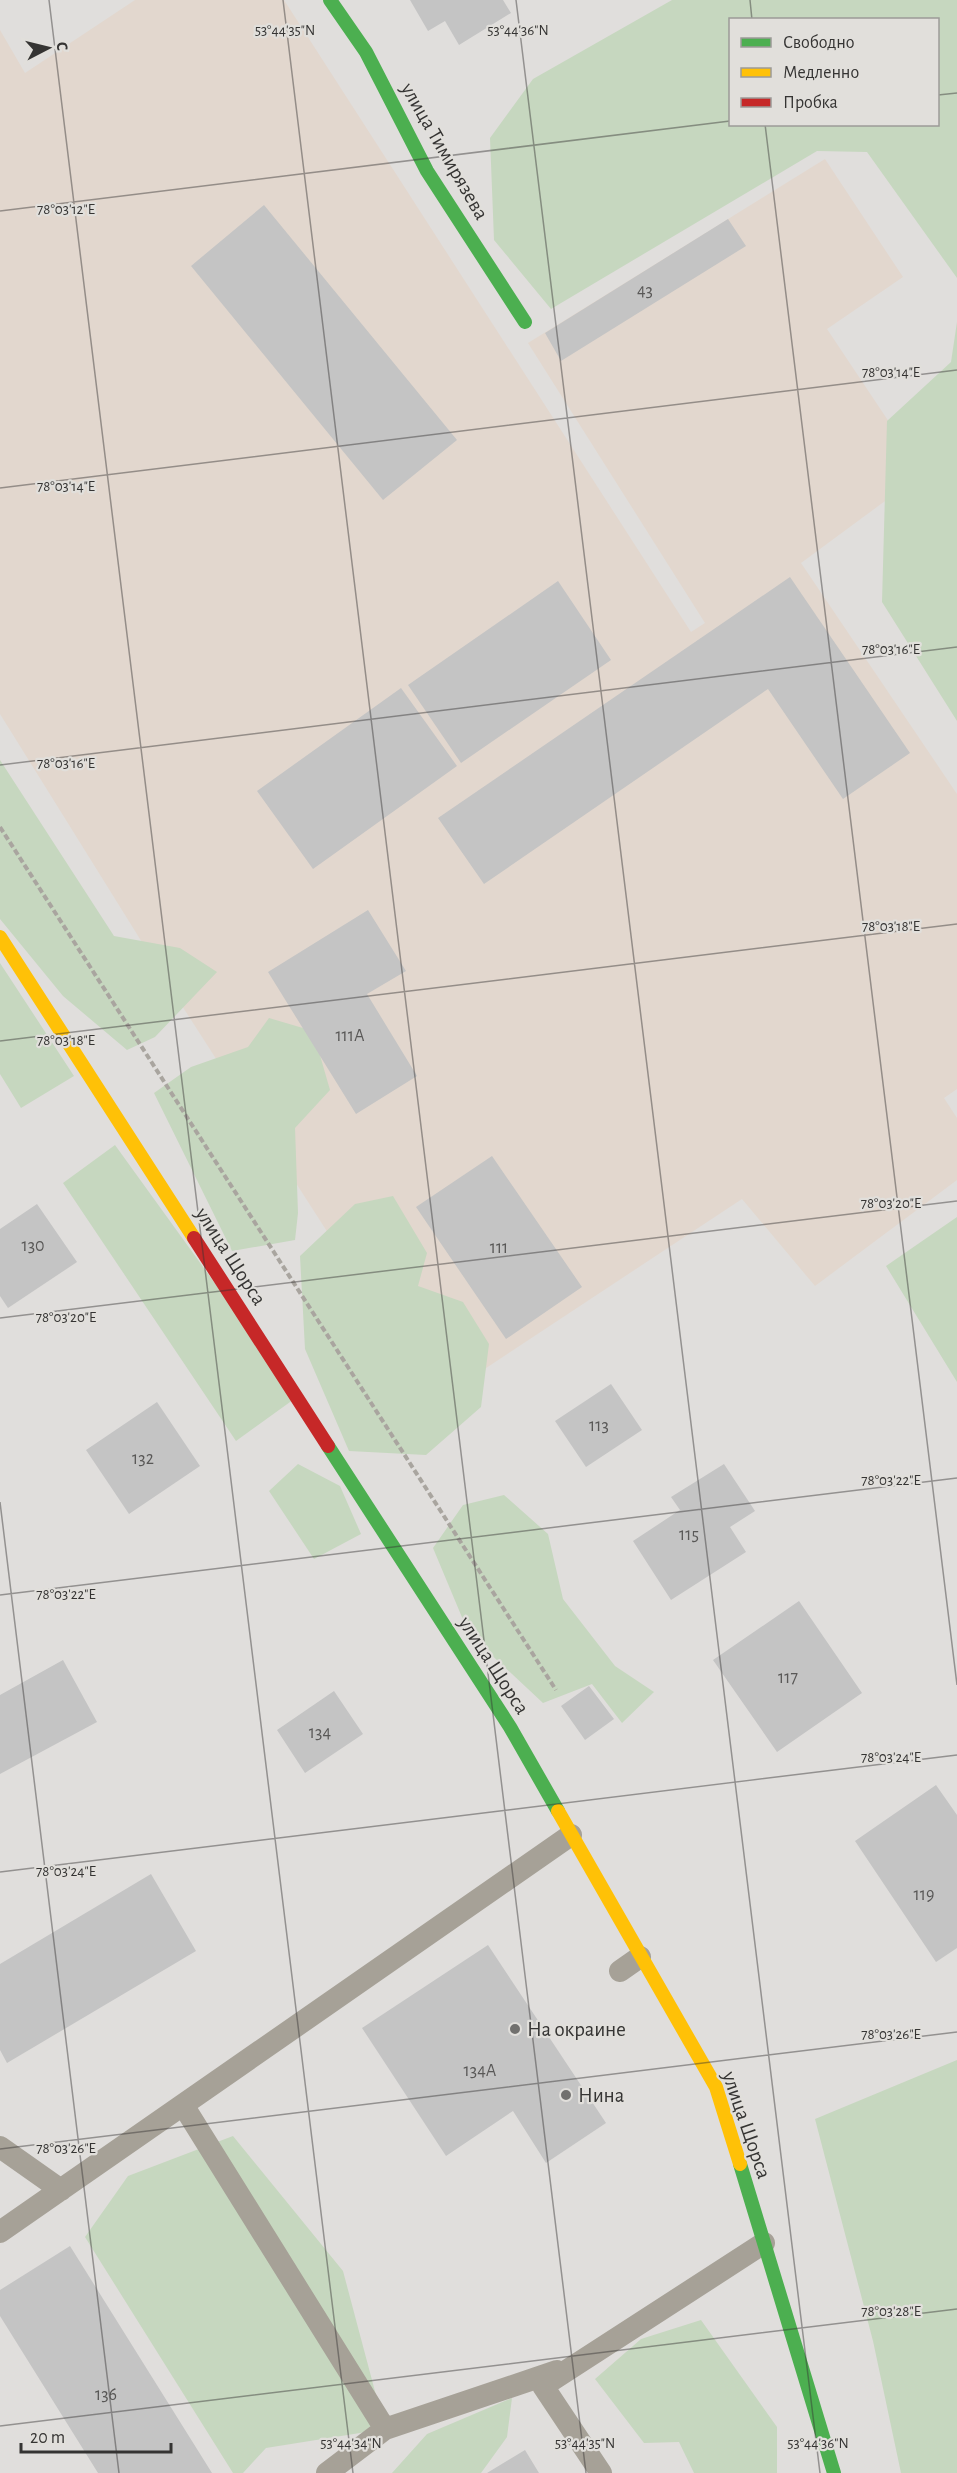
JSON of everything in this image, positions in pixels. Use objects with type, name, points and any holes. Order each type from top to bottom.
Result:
[{"type":"street","name":"улица Тимирязева","points":[[330,0],[366,52],[427,171],[525,322]]},
{"type":"street","name":"улица Щорса","points":[[0,937],[510,1727],[716,2087],[834,2473]]},
{"type":"lane","points":[[0,2232],[571,1835]]},
{"type":"lane","points":[[620,1971],[640,1957]]},
{"type":"lane","points":[[183,2105],[385,2429]]},
{"type":"lane","points":[[0,2147],[61,2190]]},
{"type":"lane","points":[[602,2473],[543,2386],[764,2243]]},
{"type":"lane","points":[[327,2473],[385,2429],[576,2364]]},
{"type":"path","points":[[0,827],[556,1690]]},
{"type":"shaded area","points":[[135,0],[284,0],[691,632],[705,623],[528,343],[825,159],[903,277],[827,329],[923,473],[801,563],[957,794],[957,1089],[944,1098],[957,1118],[957,1180],[815,1286],[742,1199],[436,1401],[168,984],[0,714],[0,30],[25,73]]},
{"type":"green space","points":[[672,0],[957,0],[957,278],[867,152],[817,151],[551,309],[494,240],[490,138],[533,79]]},
{"type":"green space","points":[[957,322],[957,721],[882,602],[887,421],[951,362]]},
{"type":"green space","points":[[0,760],[114,936],[180,948],[217,972],[155,1037],[127,1050],[63,996],[0,919]]},
{"type":"green space","points":[[0,963],[74,1076],[21,1108],[0,1074]]},
{"type":"green space","points":[[269,1018],[313,1031],[330,1090],[295,1128],[298,1213],[295,1240],[232,1251],[154,1093],[191,1067],[248,1047]]},
{"type":"green space","points":[[115,1145],[297,1397],[236,1441],[63,1183]]},
{"type":"green space","points":[[393,1196],[427,1253],[418,1286],[463,1302],[489,1344],[481,1407],[426,1455],[349,1451],[305,1349],[300,1256],[355,1204]]},
{"type":"green space","points":[[957,1217],[957,1382],[886,1266]]},
{"type":"green space","points":[[298,1464],[340,1486],[361,1534],[314,1559],[269,1491]]},
{"type":"green space","points":[[504,1495],[548,1534],[563,1599],[615,1666],[654,1692],[622,1723],[592,1684],[543,1703],[469,1634],[433,1548],[463,1505]]},
{"type":"green space","points":[[957,2060],[957,2473],[901,2473],[873,2341],[815,2119]]},
{"type":"green space","points":[[233,2136],[343,2271],[385,2429],[266,2448],[243,2473],[233,2473],[85,2237],[128,2176]]},
{"type":"green space","points":[[701,2320],[777,2427],[777,2473],[694,2473],[679,2442],[644,2443],[595,2379],[641,2339]]},
{"type":"green space","points":[[512,2398],[507,2437],[481,2473],[392,2473],[427,2434]]},
{"type":"building","points":[[410,0],[503,0],[511,13],[459,45],[445,21],[428,31]]},
{"type":"building","points":[[264,205],[457,440],[383,500],[191,266]]},
{"type":"building","points":[[728,219],[746,246],[561,361],[545,333]]},
{"type":"building","points":[[790,577],[910,753],[843,799],[768,689],[484,884],[438,818]]},
{"type":"building","points":[[558,581],[611,660],[461,763],[408,685]]},
{"type":"building","points":[[401,688],[457,766],[313,869],[257,791]]},
{"type":"building","points":[[368,910],[406,971],[367,994],[417,1076],[356,1114],[268,972]]},
{"type":"building","points":[[492,1156],[582,1287],[506,1339],[416,1207]]},
{"type":"building","points":[[37,1204],[77,1262],[8,1308],[0,1296],[0,1229]]},
{"type":"building","points":[[611,1384],[642,1430],[586,1467],[555,1421]]},
{"type":"building","points":[[157,1402],[200,1466],[129,1514],[86,1450]]},
{"type":"building","points":[[724,1464],[755,1511],[730,1527],[746,1552],[671,1600],[633,1541],[680,1510],[671,1497]]},
{"type":"building","points":[[799,1601],[862,1693],[777,1752],[713,1660]]},
{"type":"building","points":[[63,1660],[97,1722],[0,1774],[0,1695]]},
{"type":"building","points":[[589,1686],[614,1719],[585,1740],[561,1706]]},
{"type":"building","points":[[334,1691],[363,1734],[305,1773],[277,1730]]},
{"type":"building","points":[[936,1785],[957,1815],[957,1948],[936,1962],[855,1841]]},
{"type":"building","points":[[151,1874],[196,1951],[7,2063],[0,2050],[0,1964]]},
{"type":"building","points":[[488,1945],[606,2123],[546,2163],[513,2111],[446,2156],[362,2028]]},
{"type":"building","points":[[70,2246],[212,2473],[98,2473],[0,2316],[0,2290]]},
{"type":"building","points":[[525,2450],[539,2473],[487,2473]]},
{"type":"traffic: fast","points":[[330,0],[366,52],[427,171],[525,322]]},
{"type":"traffic: fast","points":[[328,1446],[510,1727],[558,1811]]},
{"type":"traffic: fast","points":[[740,2164],[834,2473]]},
{"type":"traffic: slow","points":[[0,937],[194,1238]]},
{"type":"traffic: slow","points":[[558,1811],[716,2087],[740,2164]]},
{"type":"traffic: jam","points":[[194,1238],[328,1446]]},
{"type":"place","name":"На окраине","points":[[515,2029]]},
{"type":"place","name":"Нина","points":[[566,2095]]}]
